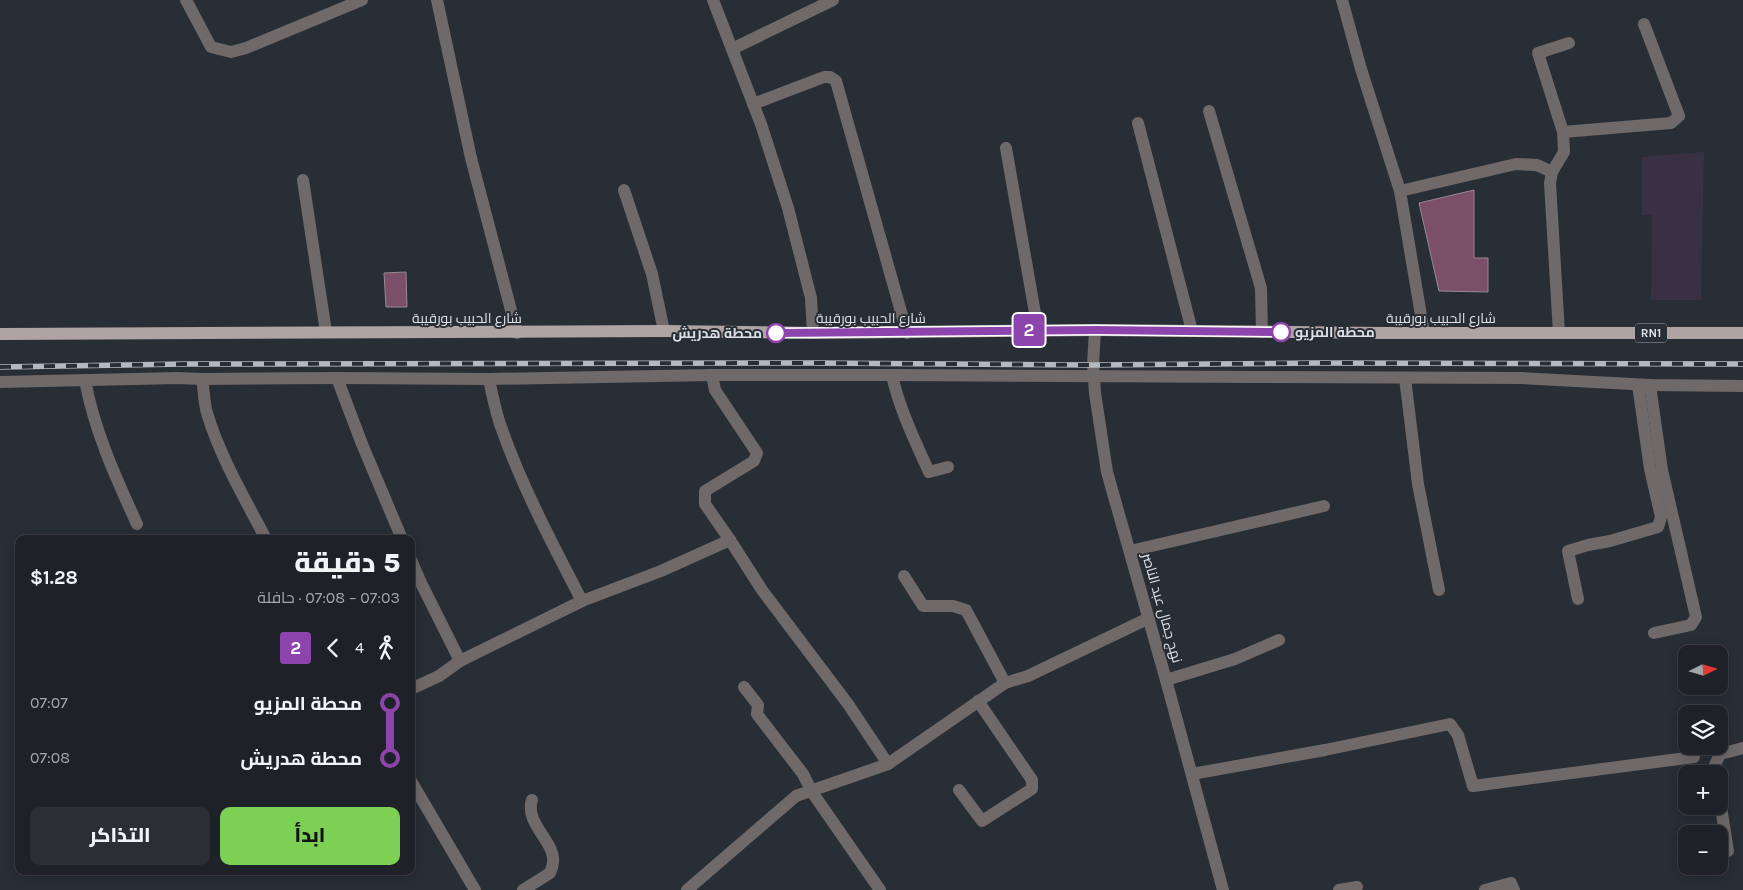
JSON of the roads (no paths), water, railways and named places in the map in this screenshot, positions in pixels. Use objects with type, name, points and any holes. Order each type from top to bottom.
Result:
[{"type":"main road","name":"شارع الحبيب بورقيبة","points":[[0,334],[664,331],[907,333],[1038,330],[1424,334],[1743,333]]},
{"type":"street","points":[[186,0],[211,48],[231,52],[246,48],[362,0]]},
{"type":"street","points":[[438,0],[471,158],[518,333]]},
{"type":"street","points":[[713,0],[753,104],[791,217],[811,298],[813,333]]},
{"type":"street","points":[[732,49],[833,0]]},
{"type":"street","points":[[1342,0],[1361,69],[1400,191],[1424,334]]},
{"type":"street","points":[[1563,132],[1671,123],[1679,116],[1644,24]]},
{"type":"street","points":[[1558,333],[1550,183],[1552,172],[1564,152],[1563,132],[1538,53],[1569,43]]},
{"type":"street","points":[[753,104],[824,77],[830,77],[836,81],[907,333]]},
{"type":"street","points":[[1209,111],[1261,288],[1262,332]]},
{"type":"street","points":[[1138,123],[1192,331]]},
{"type":"street","points":[[1006,148],[1038,330]]},
{"type":"street","points":[[1400,191],[1516,164],[1537,165],[1552,172]]},
{"type":"street","points":[[303,180],[326,332]]},
{"type":"street","points":[[624,190],[652,274],[664,331]]},
{"type":"street","name":"نهج جمال عبد الناصر","points":[[1095,330],[1095,392],[1107,472],[1223,890]]},
{"type":"street","points":[[712,375],[715,390],[757,453],[754,461],[706,491],[705,504],[762,590],[848,704],[888,764]]},
{"type":"street","points":[[0,382],[178,378],[489,379],[712,375],[892,375],[1521,378],[1644,385],[1743,386]]},
{"type":"street","points":[[892,375],[894,385],[929,472],[948,467]]},
{"type":"street","points":[[337,378],[400,535]]},
{"type":"street","points":[[1405,378],[1418,484],[1439,590]]},
{"type":"street","points":[[202,379],[207,412],[216,438],[264,535]]},
{"type":"street","points":[[489,379],[500,422],[515,463],[543,526],[582,601]]},
{"type":"street","points":[[85,380],[90,406],[119,486],[137,524]]},
{"type":"street","points":[[1578,599],[1568,551],[1658,527],[1661,517],[1650,469],[1644,385]]},
{"type":"street","points":[[1644,385],[1696,617],[1691,625],[1654,633]]},
{"type":"street","points":[[1130,551],[1324,506]]},
{"type":"street","points":[[415,687],[439,676],[460,661],[582,601],[661,571],[730,540]]},
{"type":"street","points":[[415,569],[460,661]]},
{"type":"street","points":[[904,576],[923,606],[953,606],[966,610],[1005,683]]},
{"type":"street","points":[[687,890],[796,796],[888,764],[1005,683],[1028,676],[1149,618]]},
{"type":"street","points":[[1166,680],[1235,659],[1279,640]]},
{"type":"street","points":[[744,687],[758,705],[757,714],[803,774],[812,792],[880,890]]},
{"type":"street","points":[[959,790],[982,821],[1032,789],[1032,780],[978,700]]},
{"type":"street","points":[[1192,774],[1306,754],[1450,724],[1458,735],[1473,786],[1694,757]]},
{"type":"street","points":[[1715,765],[1720,754],[1743,748]]},
{"type":"street","points":[[415,788],[475,890]]},
{"type":"street","points":[[523,890],[550,874],[554,861],[552,852],[533,820],[530,806],[532,800]]},
{"type":"street","points":[[1485,890],[1512,883],[1514,890]]},
{"type":"street","points":[[1339,890],[1357,887]]},
{"type":"railway","points":[[0,367],[185,364],[1743,364]]},
{"type":"place","name":"محطة المزيو","points":[[1281,332]]},
{"type":"place","name":"محطة هدريش","points":[[776,333]]}]
